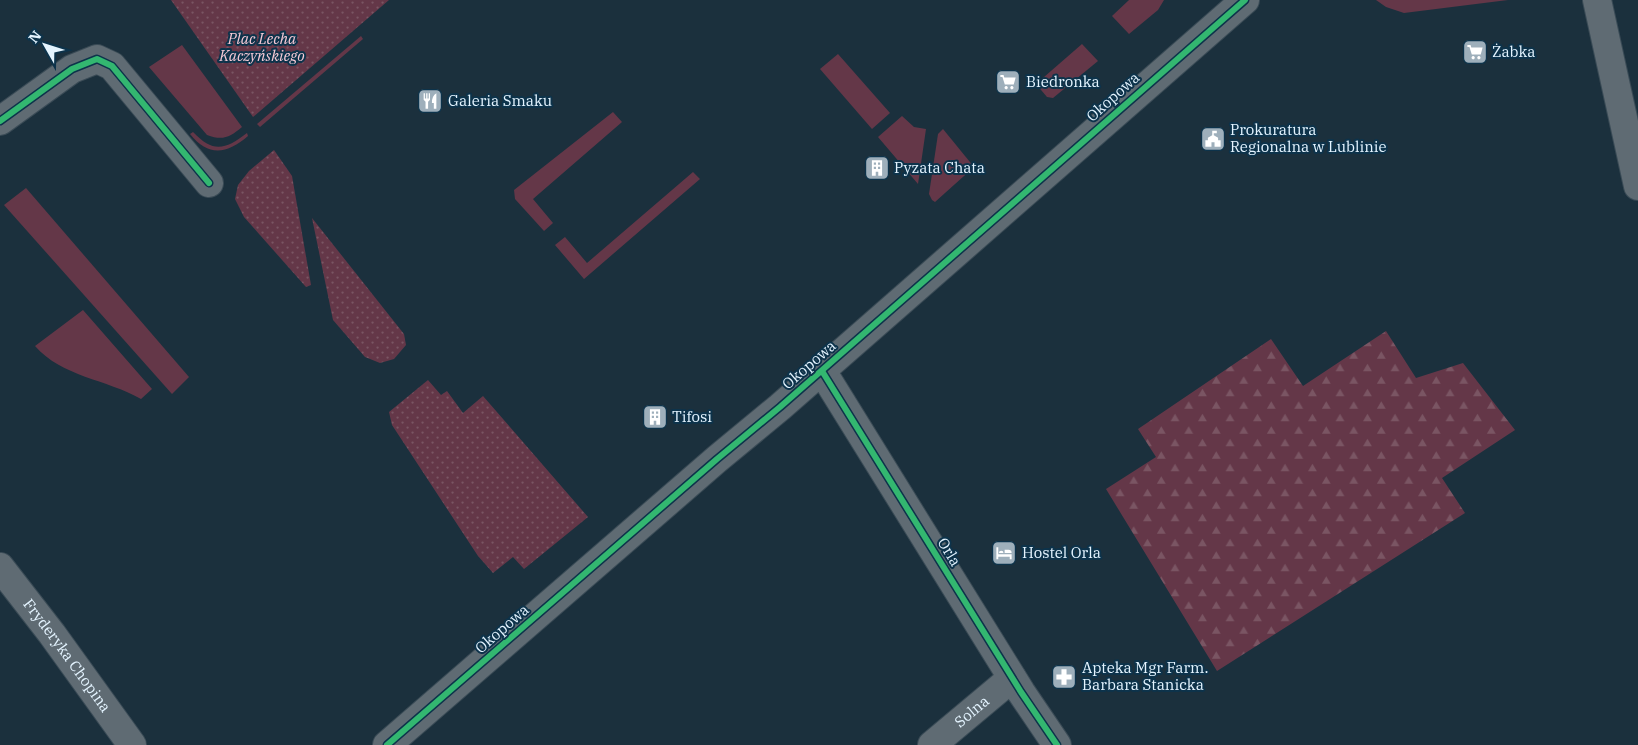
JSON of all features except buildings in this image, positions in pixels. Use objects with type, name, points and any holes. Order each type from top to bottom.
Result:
[{"type":"street","name":"Okopowa","points":[[387,745],[822,371],[1245,0]]},
{"type":"street","points":[[1594,4],[1638,186]]},
{"type":"street","points":[[0,121],[72,69],[97,59],[112,66],[209,182]]},
{"type":"street","name":"Orla","points":[[822,371],[1012,678],[1056,745]]},
{"type":"street","name":"Fryderyka Chopina","points":[[2,574],[52,634],[132,745]]},
{"type":"street","name":"Solna","points":[[932,745],[1012,678]]},
{"type":"green space","name":"Plac Lecha Kaczyńskiego","points":[[171,0],[389,0],[253,117]]},
{"type":"green space","points":[[1129,0],[1164,0],[1158,10],[1129,34],[1112,16]]},
{"type":"green space","points":[[1376,0],[1508,0],[1404,13],[1386,7]]},
{"type":"green space","points":[[361,36],[363,39],[260,127],[257,124]]},
{"type":"green space","points":[[1082,44],[1098,61],[1053,98],[1047,97],[1036,84]]},
{"type":"green space","points":[[182,45],[242,127],[230,136],[218,138],[207,135],[149,67]]},
{"type":"green space","points":[[838,54],[890,113],[872,129],[820,69]]},
{"type":"green space","points":[[613,112],[622,122],[533,199],[553,223],[544,231],[515,199],[514,190]]},
{"type":"green space","points":[[902,116],[914,127],[926,129],[918,184],[878,137]]},
{"type":"green space","points":[[943,129],[974,167],[935,202],[929,194],[938,134]]},
{"type":"green space","points":[[193,132],[200,139],[219,147],[232,143],[247,133],[248,136],[241,142],[226,149],[211,150],[197,142],[190,134]]},
{"type":"green space","points":[[274,150],[292,176],[311,285],[306,287],[244,217],[235,199],[238,185],[249,171]]},
{"type":"green space","points":[[693,172],[700,179],[584,279],[555,245],[565,237],[587,263]]},
{"type":"green space","points":[[26,188],[189,377],[172,394],[4,205]]},
{"type":"green space","points":[[312,218],[404,334],[406,345],[394,359],[380,363],[365,357],[333,320]]},
{"type":"green space","points":[[83,310],[152,389],[141,399],[128,392],[58,365],[35,346]]},
{"type":"green space","points":[[1386,331],[1416,378],[1463,363],[1515,430],[1442,478],[1465,513],[1217,671],[1106,489],[1156,457],[1138,429],[1271,339],[1303,386]]},
{"type":"green space","points":[[428,380],[441,395],[447,391],[463,413],[483,396],[588,517],[524,569],[513,557],[493,573],[478,556],[392,425],[389,412]]},
{"type":"cycle path","points":[[387,745],[717,459],[780,407],[1245,0]]},
{"type":"cycle path","points":[[0,121],[72,69],[97,59],[112,66],[209,183]]},
{"type":"cycle path","points":[[822,371],[1021,692],[1057,745]]},
{"type":"place","name":"Żabka","points":[[1475,52]]},
{"type":"place","name":"Biedronka","points":[[1008,82]]},
{"type":"place","name":"Galeria Smaku","points":[[430,101]]},
{"type":"place","name":"Prokuratura Regionalna w Lublinie","points":[[1213,139]]},
{"type":"place","name":"Pyzata Chata","points":[[877,168]]},
{"type":"place","name":"Tifosi","points":[[655,417]]},
{"type":"place","name":"Hostel Orla","points":[[1004,553]]},
{"type":"place","name":"Apteka Mgr Farm. Barbara Stanicka","points":[[1064,677]]}]
